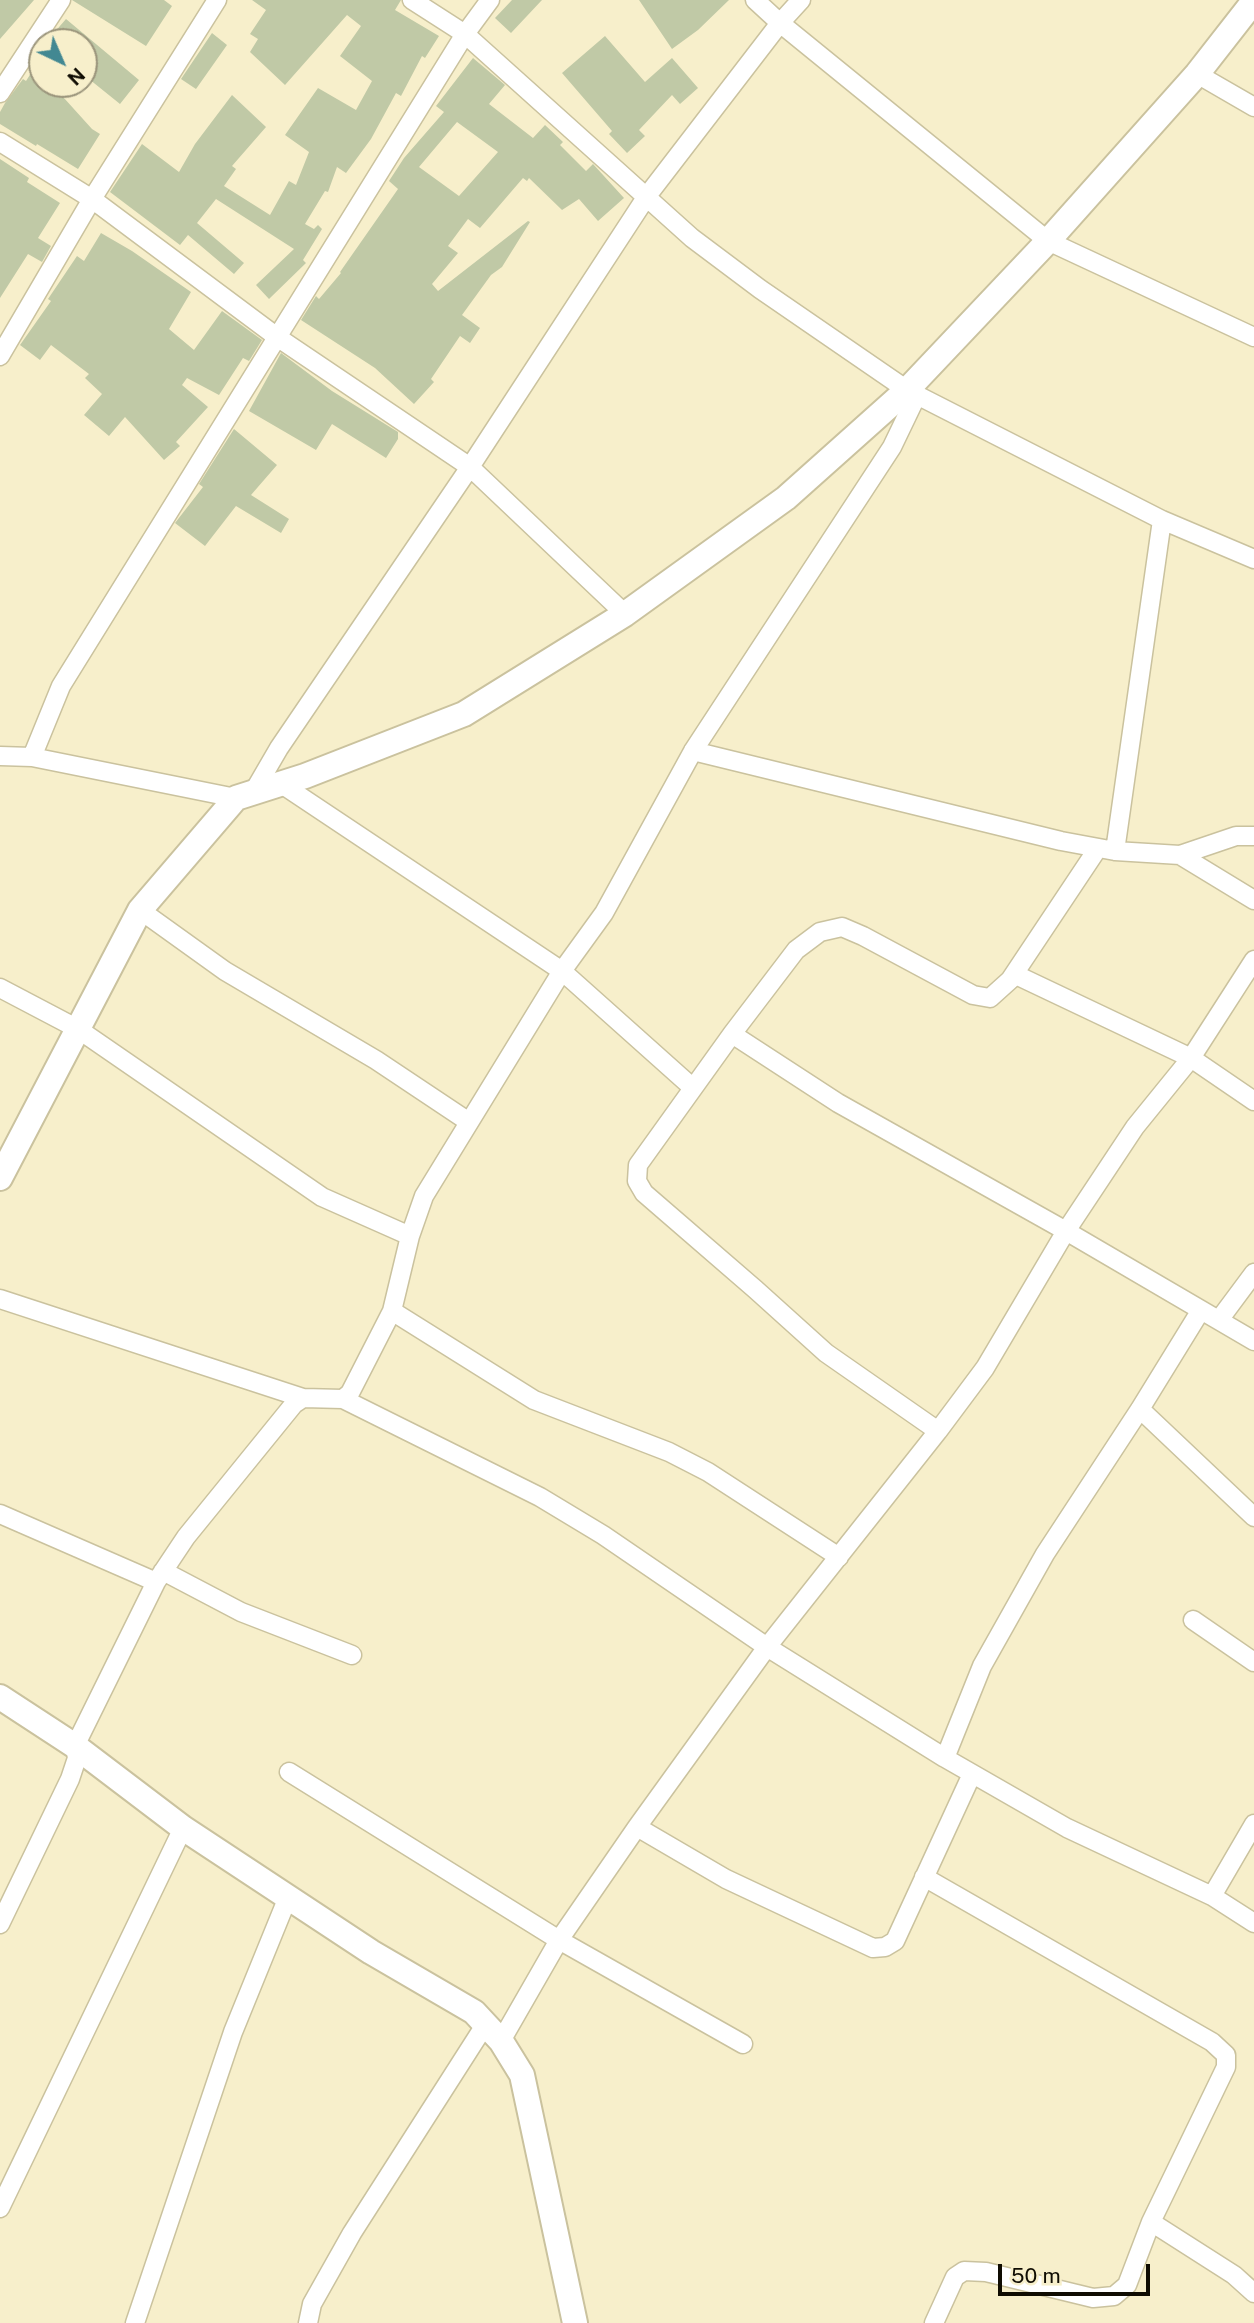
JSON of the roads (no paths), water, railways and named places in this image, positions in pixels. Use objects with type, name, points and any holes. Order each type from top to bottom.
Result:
[{"type":"street","points":[[0,93],[61,0]]},
{"type":"street","points":[[0,356],[92,199],[217,0]]},
{"type":"street","points":[[412,0],[465,34],[692,238],[740,275],[912,392],[1162,520],[1254,559]]},
{"type":"street","points":[[32,757],[61,686],[465,34],[490,0]]},
{"type":"street","points":[[755,0],[1048,241],[1254,337]]},
{"type":"street","points":[[0,1178],[140,910],[245,794],[279,748],[471,467],[647,196],[780,23],[801,0]]},
{"type":"street","points":[[0,756],[32,757],[245,794],[306,776],[464,714],[625,614],[786,498],[912,392],[1197,74],[1252,1]]},
{"type":"street","points":[[1197,74],[1254,107]]},
{"type":"street","points":[[0,142],[92,199],[277,337],[471,467],[625,614]]},
{"type":"street","points":[[343,1399],[350,1393],[393,1311],[410,1236],[424,1196],[562,971],[604,913],[693,751],[892,447],[912,392]]},
{"type":"street","points":[[938,1431],[826,1353],[644,1193],[637,1181],[638,1165],[796,950],[820,932],[842,927],[973,995],[990,998],[1014,974],[1107,850],[1162,520]]},
{"type":"street","points":[[693,751],[1107,850],[1180,855],[1236,836],[1254,836]]},
{"type":"street","points":[[280,783],[562,971],[694,1088]]},
{"type":"street","points":[[1180,855],[1254,900]]},
{"type":"street","points":[[140,910],[225,971],[376,1060],[469,1122]]},
{"type":"street","points":[[308,2323],[312,2304],[352,2233],[767,1647],[985,1368],[1066,1231],[1135,1127],[1191,1058],[1254,960]]},
{"type":"street","points":[[1014,974],[1191,1058],[1254,1101]]},
{"type":"street","points":[[0,988],[78,1029],[321,1197],[410,1236]]},
{"type":"street","points":[[732,1034],[838,1103],[1066,1231],[1254,1341]]},
{"type":"street","points":[[1219,1320],[1254,1273]]},
{"type":"street","points":[[0,1299],[303,1398],[343,1399],[540,1497],[603,1535],[767,1647],[945,1758],[1067,1828],[1212,1896],[1254,1923]]},
{"type":"street","points":[[945,1758],[982,1666],[1045,1554],[1201,1310]]},
{"type":"street","points":[[393,1311],[534,1400],[669,1452],[708,1472],[839,1556]]},
{"type":"street","points":[[0,1924],[70,1779],[77,1758],[75,1746],[160,1577],[186,1537],[237,1472],[294,1404],[303,1398]]},
{"type":"street","points":[[1140,1409],[1254,1517]]},
{"type":"street","points":[[0,1514],[352,1655]]},
{"type":"street","points":[[1193,1620],[1254,1662]]},
{"type":"street","points":[[0,1696],[75,1746],[183,1828],[371,1952],[474,2012],[493,2033],[522,2075],[575,2323]]},
{"type":"street","points":[[289,1772],[559,1940],[743,2045]]},
{"type":"street","points":[[637,1828],[726,1879],[873,1948],[885,1947],[895,1941],[972,1774]]},
{"type":"street","points":[[1212,1896],[1254,1824]]},
{"type":"street","points":[[0,2208],[183,1828]]},
{"type":"street","points":[[924,1877],[1201,2036],[1226,2055],[1226,2067],[1152,2222],[1127,2286],[1114,2296],[1093,2298],[986,2272],[964,2271],[955,2277],[934,2323]]},
{"type":"street","points":[[135,2323],[233,2032],[288,1897]]},
{"type":"street","points":[[1152,2222],[1234,2276],[1254,2293]]}]
